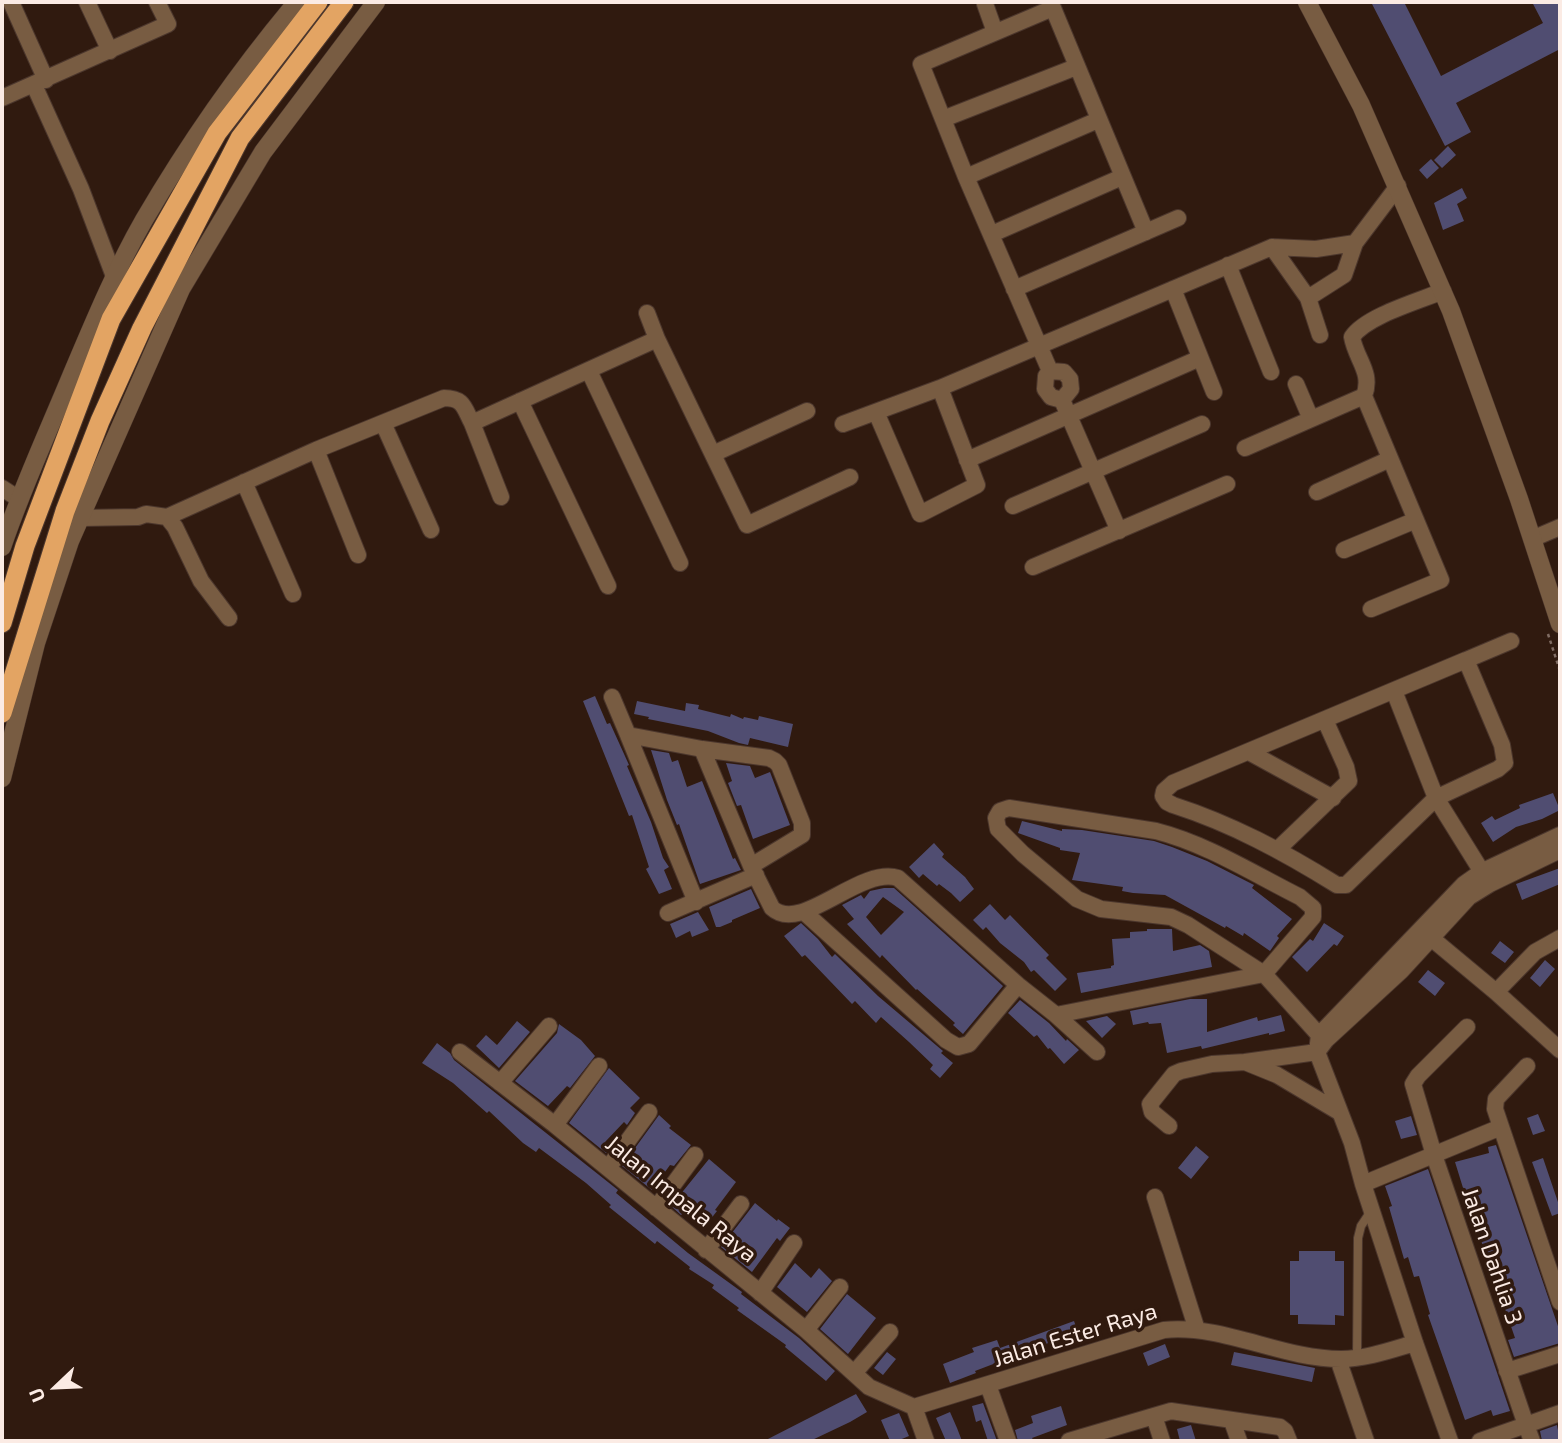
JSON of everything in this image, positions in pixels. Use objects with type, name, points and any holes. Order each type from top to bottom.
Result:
[{"type":"highway","points":[[2,623],[34,521],[111,319],[217,133],[317,2]]},
{"type":"highway","points":[[2,713],[65,511],[100,421],[142,328],[240,138],[344,2]]},
{"type":"street","points":[[11,2],[115,279]]},
{"type":"street","points":[[87,2],[110,51]]},
{"type":"street","points":[[2,98],[168,24],[156,2]]},
{"type":"street","points":[[2,547],[19,499],[115,279],[144,221],[202,126],[259,47],[297,2]]},
{"type":"street","points":[[2,778],[36,643],[70,541],[181,289],[264,152],[376,2]]},
{"type":"street","points":[[1307,2],[1361,105],[1443,291],[1560,624]]},
{"type":"street","points":[[985,4],[995,32]]},
{"type":"street","points":[[1119,531],[1065,407],[1045,389],[1045,376],[1050,370],[966,177],[921,64],[1053,8],[1146,232]]},
{"type":"street","points":[[943,120],[1076,67]]},
{"type":"street","points":[[966,177],[1098,120]]},
{"type":"street","points":[[992,234],[1122,177]]},
{"type":"street","points":[[1308,298],[1344,275],[1355,243],[1398,186]]},
{"type":"street","points":[[1014,289],[1178,218]]},
{"type":"street","points":[[843,425],[940,388],[1272,247],[1316,249],[1355,243]]},
{"type":"street","points":[[1272,247],[1308,298],[1320,335]]},
{"type":"street","points":[[1228,265],[1271,372]]},
{"type":"street","points":[[1173,289],[1213,392]]},
{"type":"street","points":[[1371,609],[1441,580],[1364,396],[1367,377],[1352,337],[1356,331],[1372,321],[1443,291]]},
{"type":"street","points":[[647,313],[747,524],[850,477]]},
{"type":"street","points":[[472,423],[657,339]]},
{"type":"street","points":[[967,460],[1065,407],[1200,358]]},
{"type":"street","points":[[589,371],[680,563]]},
{"type":"street","points":[[1296,384],[1311,419]]},
{"type":"street","points":[[876,412],[920,514],[977,485],[940,388]]},
{"type":"street","points":[[1245,448],[1364,396]]},
{"type":"street","points":[[80,518],[138,517],[146,514],[167,517],[316,450],[444,398],[460,401],[472,423],[501,497]]},
{"type":"street","points":[[520,401],[608,586]]},
{"type":"street","points":[[713,454],[807,411]]},
{"type":"street","points":[[383,423],[431,530]]},
{"type":"street","points":[[1013,506],[1202,424]]},
{"type":"street","points":[[316,450],[359,555]]},
{"type":"street","points":[[1317,492],[1390,459]]},
{"type":"street","points":[[244,482],[293,594]]},
{"type":"street","points":[[1033,567],[1227,484]]},
{"type":"street","points":[[2,488],[19,499]]},
{"type":"street","points":[[167,517],[175,527],[201,581],[229,618]]},
{"type":"street","points":[[1344,550],[1416,520]]},
{"type":"street","points":[[1532,539],[1560,527]]},
{"type":"street","points":[[1466,660],[1502,745],[1506,761],[1492,772],[1436,798],[1346,885],[1337,885],[1278,849],[1231,826],[1173,805],[1163,796],[1164,791],[1173,783],[1511,641]]},
{"type":"street","points":[[1394,691],[1436,798],[1486,878]]},
{"type":"street","points":[[612,697],[695,902]]},
{"type":"street","points":[[1278,849],[1348,784],[1349,775],[1325,720]]},
{"type":"street","points":[[628,735],[769,758],[779,765],[802,823],[802,835],[754,871],[668,914]]},
{"type":"street","points":[[702,749],[754,871],[772,908],[777,912],[785,916],[804,912],[873,878],[889,875],[898,878],[1097,1052]]},
{"type":"street","points":[[1249,751],[1333,798]]},
{"type":"street","points":[[1056,1015],[1264,974],[1313,917],[1313,908],[1300,897],[1176,836],[1009,808],[1000,811],[996,818],[998,830],[1077,899],[1101,909],[1178,920],[1264,974],[1321,1042],[1339,1112],[1352,1143],[1415,1343],[1450,1441]]},
{"type":"street","points":[[1169,1126],[1152,1112],[1150,1106],[1174,1074],[1212,1064],[1245,1062],[1321,1042],[1430,937],[1486,878],[1560,835]]},
{"type":"street","points":[[1396,967],[1464,884],[1560,850]]},
{"type":"street","points":[[804,912],[946,1040],[958,1047],[969,1044],[1018,985]]},
{"type":"street","points":[[1430,937],[1557,1043]]},
{"type":"street","points":[[1496,992],[1535,951],[1560,938]]},
{"type":"street","points":[[500,1083],[549,1026]]},
{"type":"street","name":"Jalan Dahlia 3","points":[[1467,1027],[1413,1084],[1434,1155],[1532,1441]]},
{"type":"street","name":"Jalan Impala Raya","points":[[460,1052],[555,1125],[806,1330],[869,1387],[914,1407]]},
{"type":"street","points":[[1245,1062],[1277,1075],[1339,1112]]},
{"type":"street","points":[[555,1125],[599,1066]]},
{"type":"street","points":[[1527,1066],[1496,1099],[1495,1109],[1560,1302]]},
{"type":"street","points":[[608,1168],[649,1112]]},
{"type":"street","points":[[1363,1184],[1501,1127]]},
{"type":"street","points":[[656,1208],[695,1155]]},
{"type":"street","points":[[1155,1197],[1197,1330]]},
{"type":"street","points":[[706,1250],[740,1204]]},
{"type":"street","points":[[760,1293],[794,1243]]},
{"type":"street","points":[[806,1330],[841,1287]]},
{"type":"street","name":"Jalan Ester Raya","points":[[914,1407],[1164,1330],[1197,1330],[1283,1351],[1338,1359],[1357,1358],[1415,1343]]},
{"type":"street","points":[[855,1373],[890,1332]]},
{"type":"street","points":[[1507,1371],[1560,1354]]},
{"type":"street","points":[[1338,1359],[1366,1441]]},
{"type":"street","points":[[988,1385],[1008,1441]]},
{"type":"street","points":[[914,1407],[926,1441]]},
{"type":"street","points":[[1077,1440],[1176,1411],[1280,1427],[1289,1441]]},
{"type":"street","points":[[1480,1441],[1560,1413]]},
{"type":"street","points":[[1154,1416],[1162,1441]]},
{"type":"street","points":[[1232,1421],[1239,1441]]},
{"type":"lane","points":[[1357,1358],[1358,1238],[1361,1226],[1372,1210]]},
{"type":"building","points":[[1371,2],[1404,2],[1441,76],[1543,23],[1532,2],[1560,2],[1560,49],[1456,103],[1471,132],[1445,146]]},
{"type":"building","points":[[1448,146],[1456,155],[1442,168],[1434,160]]},
{"type":"building","points":[[1431,159],[1439,168],[1427,179],[1419,170]]},
{"type":"building","points":[[1462,188],[1467,198],[1457,204],[1464,221],[1443,230],[1434,203]]},
{"type":"building","points":[[595,696],[629,765],[627,766],[663,858],[669,867],[664,870],[672,889],[659,894],[646,869],[649,867],[632,815],[629,816],[583,701]]},
{"type":"building","points":[[637,701],[685,711],[686,703],[730,717],[731,714],[743,719],[758,720],[759,716],[793,724],[788,747],[750,738],[748,745],[708,731],[648,719],[649,717],[634,714]]},
{"type":"building","points":[[651,750],[669,753],[672,762],[678,760],[687,787],[702,781],[733,859],[735,858],[741,870],[700,884],[679,824],[677,825],[667,800]]},
{"type":"building","points":[[726,763],[750,766],[755,778],[770,772],[790,825],[753,839],[741,805],[737,806],[728,783],[732,781]]},
{"type":"building","points":[[1553,793],[1560,810],[1516,827],[1493,842],[1481,823],[1492,816],[1495,820],[1520,808],[1519,805]]},
{"type":"building","points":[[1022,821],[1062,831],[1082,830],[1154,841],[1172,847],[1254,885],[1252,888],[1292,919],[1277,936],[1279,938],[1270,951],[1244,933],[1243,936],[1226,926],[1225,928],[1165,895],[1133,893],[1122,891],[1123,887],[1072,880],[1080,853],[1060,850],[1018,833]]},
{"type":"building","points":[[934,843],[944,854],[942,857],[965,877],[974,889],[960,902],[923,874],[919,878],[909,867]]},
{"type":"building","points":[[1560,868],[1560,884],[1522,900],[1516,884]]},
{"type":"building","points":[[894,888],[1003,986],[963,1034],[953,1025],[955,1023],[916,990],[882,955],[880,958],[847,924],[854,919],[842,905],[861,895],[864,899],[870,891]],"holes":[[[883,897],[904,912],[881,935],[866,917]]]},
{"type":"building","points":[[751,889],[760,908],[716,927],[709,907]]},
{"type":"building","points":[[990,904],[1005,920],[1010,915],[1049,955],[1046,958],[1067,979],[1055,991],[1034,970],[1031,972],[1024,962],[1000,943],[986,927],[983,930],[973,920]]},
{"type":"building","points":[[698,912],[709,930],[692,937],[690,931],[676,938],[670,924]]},
{"type":"building","points":[[801,923],[832,957],[835,954],[878,996],[943,1051],[941,1053],[953,1063],[940,1078],[930,1069],[933,1065],[881,1017],[876,1023],[855,1001],[852,1004],[805,955],[802,957],[784,936]]},
{"type":"building","points":[[1324,923],[1344,936],[1337,946],[1334,944],[1307,972],[1292,957],[1310,939],[1313,941]]},
{"type":"building","points":[[1172,929],[1173,951],[1200,945],[1209,951],[1212,967],[1081,993],[1077,973],[1111,968],[1114,965],[1112,939],[1130,938],[1130,932]]},
{"type":"building","points":[[1500,941],[1514,952],[1505,963],[1491,953]]},
{"type":"building","points":[[1545,960],[1555,969],[1540,987],[1530,978]]},
{"type":"building","points":[[1428,970],[1445,983],[1435,996],[1418,982]]},
{"type":"building","points":[[1190,999],[1207,999],[1207,1032],[1257,1017],[1258,1021],[1281,1015],[1285,1031],[1202,1049],[1201,1046],[1167,1053],[1161,1023],[1133,1025],[1130,1011]]},
{"type":"building","points":[[1020,1000],[1079,1050],[1064,1064],[1037,1035],[1034,1037],[1008,1013]]},
{"type":"building","points":[[1107,1016],[1116,1024],[1102,1038],[1086,1021]]},
{"type":"building","points":[[517,1021],[530,1032],[499,1068],[476,1046],[486,1035],[497,1045]]},
{"type":"building","points":[[559,1024],[581,1040],[595,1056],[570,1088],[567,1086],[548,1106],[515,1081],[557,1033]]},
{"type":"building","points":[[437,1043],[450,1053],[454,1060],[618,1190],[616,1193],[688,1253],[799,1338],[835,1371],[826,1381],[785,1347],[786,1345],[737,1310],[739,1308],[712,1288],[714,1285],[689,1269],[690,1267],[657,1241],[655,1244],[609,1207],[611,1205],[586,1183],[539,1148],[536,1152],[523,1143],[489,1111],[487,1113],[453,1083],[422,1063]]},
{"type":"building","points":[[609,1068],[640,1098],[630,1108],[635,1113],[627,1125],[624,1122],[605,1142],[611,1146],[606,1153],[569,1123]]},
{"type":"building","points":[[1538,1114],[1545,1131],[1533,1135],[1527,1118]]},
{"type":"building","points":[[659,1115],[671,1126],[669,1128],[691,1145],[674,1166],[670,1165],[652,1190],[622,1166]]},
{"type":"building","points":[[1411,1116],[1417,1135],[1401,1139],[1395,1121]]},
{"type":"building","points":[[1496,1145],[1560,1332],[1560,1343],[1514,1357],[1508,1340],[1515,1338],[1455,1162],[1489,1153],[1488,1147]]},
{"type":"building","points":[[1196,1146],[1209,1157],[1191,1179],[1178,1168]]},
{"type":"building","points":[[1543,1158],[1560,1208],[1560,1213],[1552,1216],[1532,1162]]},
{"type":"building","points":[[709,1159],[736,1182],[710,1220],[692,1205],[681,1215],[671,1206]]},
{"type":"building","points":[[1428,1169],[1510,1411],[1493,1416],[1491,1410],[1465,1420],[1428,1315],[1430,1314],[1419,1276],[1414,1277],[1408,1257],[1404,1259],[1385,1186]]},
{"type":"building","points":[[755,1203],[790,1228],[780,1241],[777,1238],[752,1272],[721,1247]]},
{"type":"building","points":[[1299,1251],[1335,1251],[1335,1261],[1344,1261],[1344,1316],[1335,1315],[1335,1325],[1298,1324],[1298,1315],[1290,1315],[1290,1261],[1299,1261]]},
{"type":"building","points":[[795,1263],[811,1278],[819,1268],[832,1281],[807,1312],[777,1287]]},
{"type":"building","points":[[847,1294],[876,1318],[848,1354],[820,1329]]},
{"type":"building","points":[[1074,1321],[1080,1338],[1052,1347],[1051,1342],[950,1383],[943,1364],[974,1352],[972,1348],[997,1340],[1000,1348]]},
{"type":"building","points":[[1165,1344],[1170,1357],[1148,1366],[1143,1353]]},
{"type":"building","points":[[887,1352],[896,1359],[883,1375],[874,1368]]},
{"type":"building","points":[[1234,1352],[1315,1368],[1312,1382],[1231,1365]]},
{"type":"building","points":[[856,1394],[867,1412],[850,1422],[810,1441],[764,1441]]},
{"type":"building","points":[[983,1403],[997,1441],[988,1441],[981,1420],[976,1422],[972,1406]]},
{"type":"building","points":[[1061,1406],[1067,1425],[1032,1438],[1034,1441],[1018,1441],[1015,1430],[1033,1423],[1031,1416]]},
{"type":"building","points":[[950,1412],[962,1441],[946,1441],[936,1418]]},
{"type":"building","points":[[899,1413],[909,1436],[890,1441],[881,1420]]},
{"type":"building","points":[[1191,1425],[1196,1441],[1180,1441],[1177,1429]]},
{"type":"building","points":[[1557,1425],[1560,1441],[1542,1441],[1540,1431]]}]
